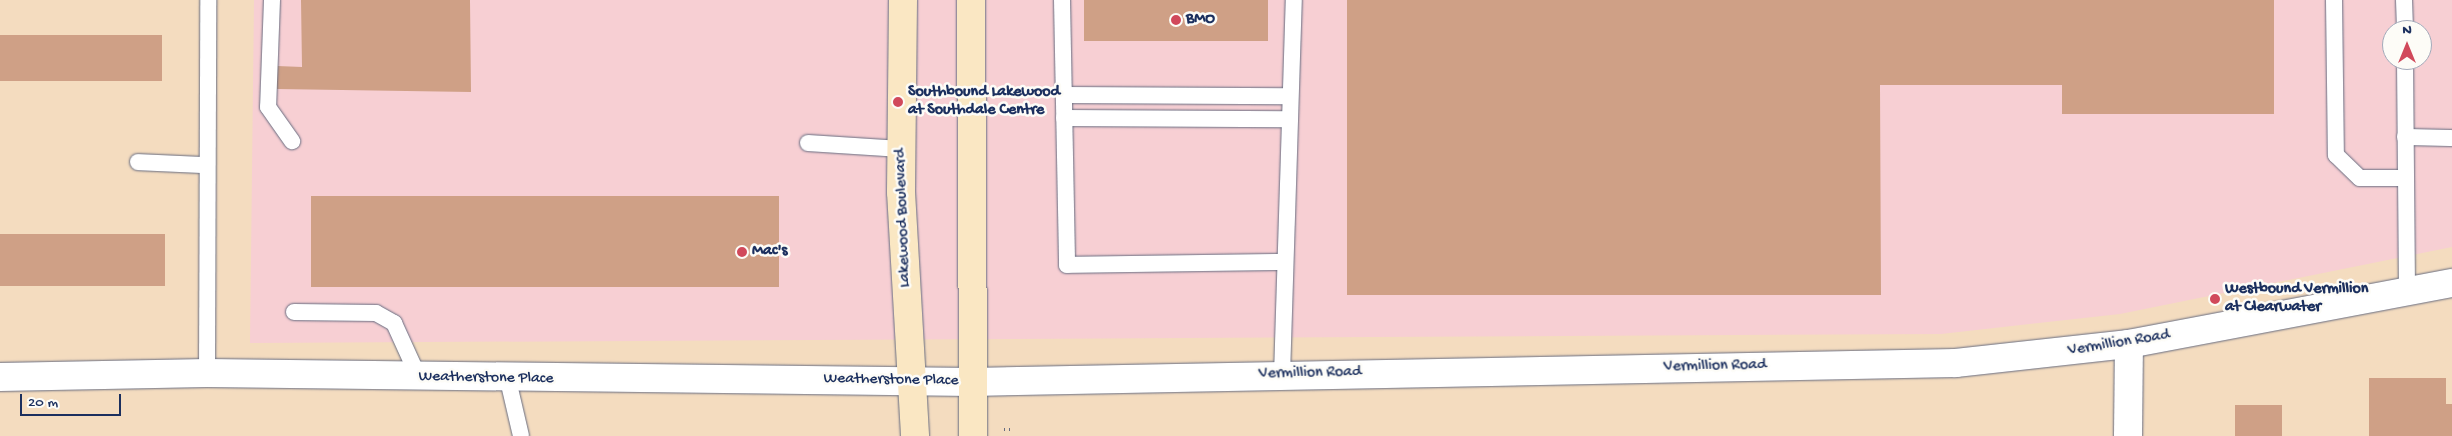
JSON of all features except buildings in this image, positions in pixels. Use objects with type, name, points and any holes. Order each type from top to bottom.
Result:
[{"type":"street","name":"Lakewood Boulevard","points":[[903,0],[901,149],[915,436]]},
{"type":"street","points":[[971,0],[973,436]]},
{"type":"street","name":"Vermillion Road","points":[[972,382],[1956,363],[2129,344],[2452,283]]},
{"type":"street","points":[[2128,436],[2129,344]]},
{"type":"street","name":"Weatherstone Place","points":[[0,377],[207,373],[508,380],[972,382]]},
{"type":"lane","points":[[207,373],[205,165],[208,0]]},
{"type":"lane","points":[[272,0],[268,108],[292,141]]},
{"type":"lane","points":[[1062,0],[1067,265],[1285,262]]},
{"type":"lane","points":[[1282,375],[1294,0]]},
{"type":"lane","points":[[2334,0],[2336,156],[2360,178],[2406,178]]},
{"type":"lane","points":[[2404,0],[2405,20]]},
{"type":"lane","points":[[2405,70],[2407,291]]},
{"type":"lane","points":[[1064,95],[1290,96]]},
{"type":"lane","points":[[1064,118],[1290,119]]},
{"type":"lane","points":[[2406,137],[2452,138]]},
{"type":"lane","points":[[808,143],[901,149]]},
{"type":"lane","points":[[138,162],[205,165]]},
{"type":"lane","points":[[294,312],[376,313],[394,323],[419,378]]},
{"type":"lane","points":[[508,380],[521,436]]},
{"type":"shaded area","points":[[254,0],[2452,0],[2452,247],[2120,314],[1941,334],[250,343]]},
{"type":"place","name":"BMO","points":[[1176,20]]},
{"type":"place","name":"Southbound Lakewood at Southdale Centre","points":[[898,102]]},
{"type":"place","name":"Mac's","points":[[742,252]]},
{"type":"place","name":"Westbound Vermillion at Clearwater","points":[[2215,299]]}]
